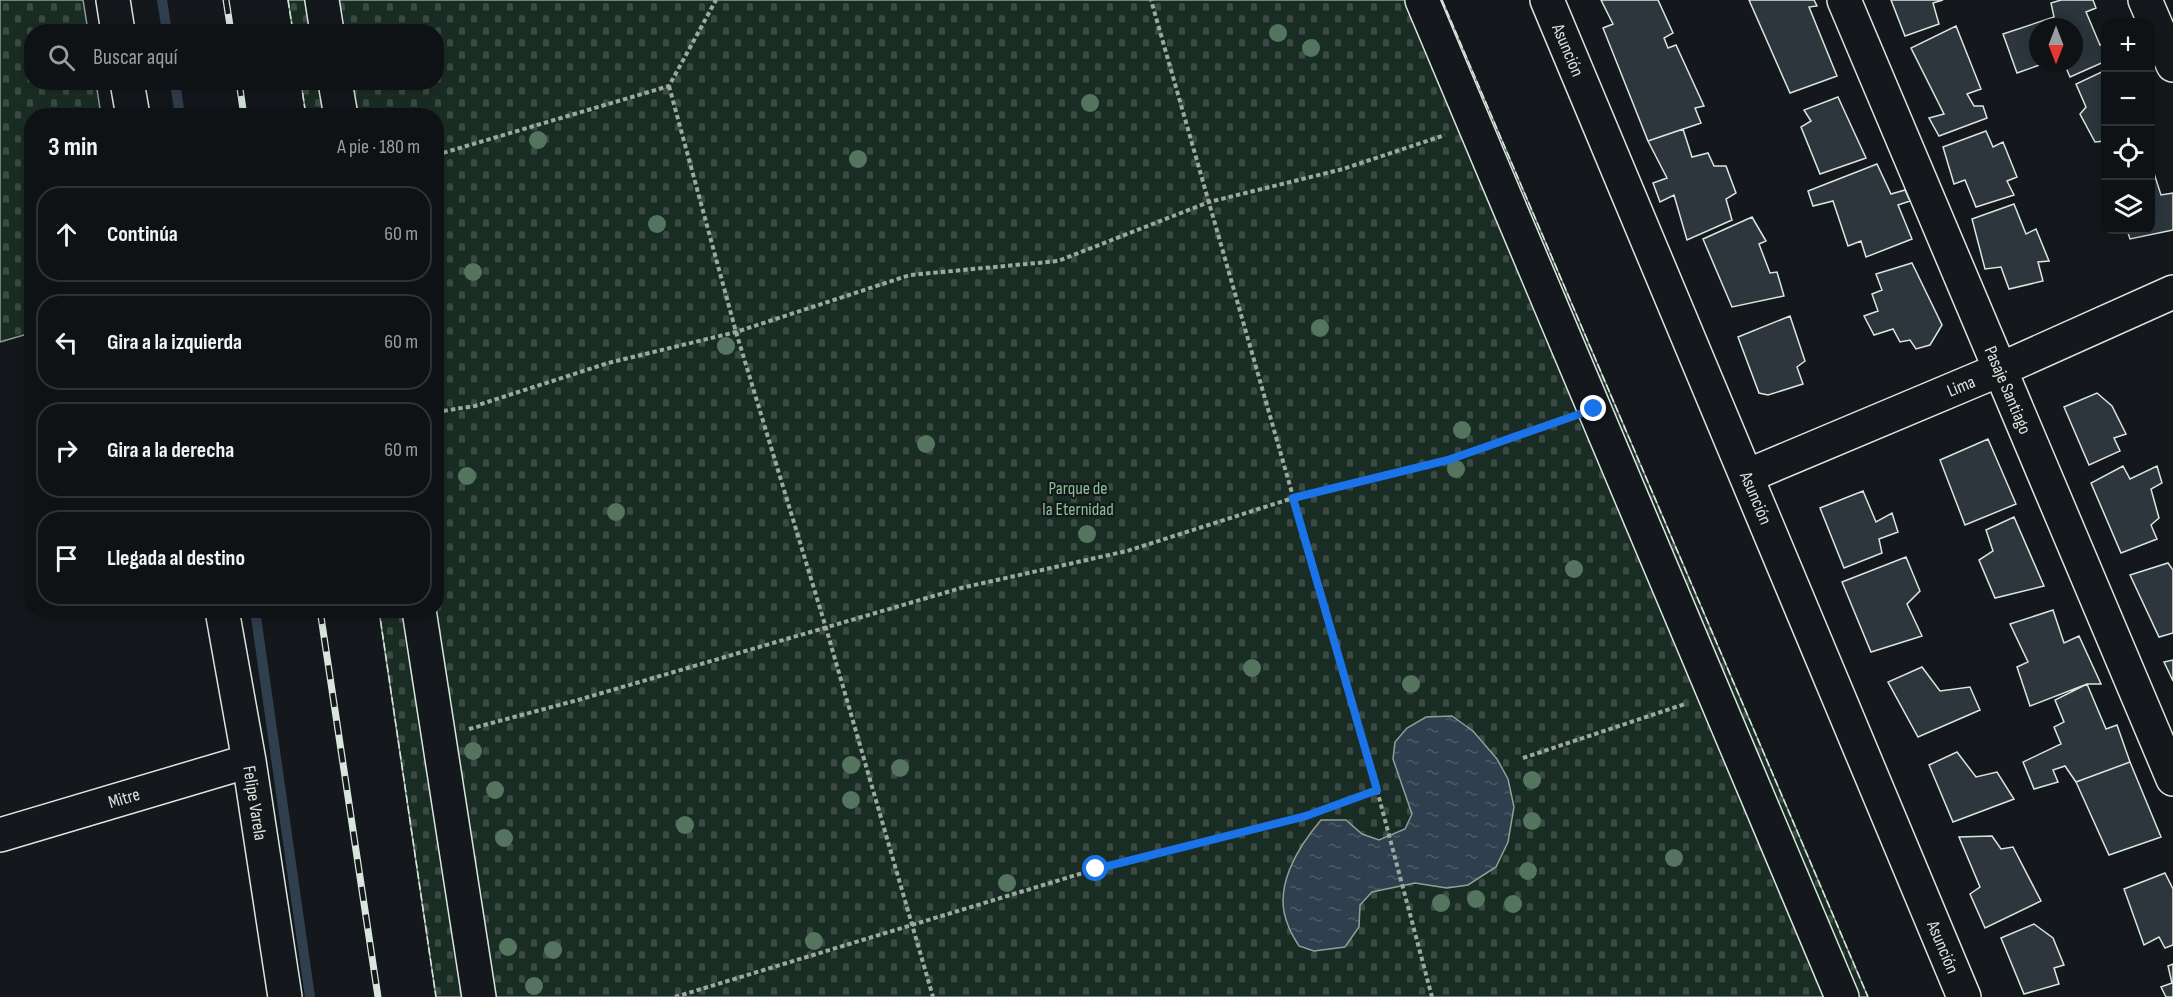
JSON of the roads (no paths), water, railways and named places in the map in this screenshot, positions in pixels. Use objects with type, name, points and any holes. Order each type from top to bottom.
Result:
[{"type":"street","points":[[112,0],[116,24]]},
{"type":"street","points":[[322,0],[326,24]]},
{"type":"street","points":[[1422,0],[1842,997]]},
{"type":"street","name":"Asunción","points":[[1547,0],[1964,997]]},
{"type":"street","name":"Pasaje Santiago","points":[[1844,0],[2173,779]]},
{"type":"street","points":[[2145,0],[2173,65]]},
{"type":"street","points":[[128,90],[132,108]]},
{"type":"street","points":[[336,90],[340,108]]},
{"type":"street","name":"Lima","points":[[1747,476],[1999,370],[2173,292]]},
{"type":"street","name":"Felipe Varela","points":[[223,618],[249,761],[285,997]]},
{"type":"street","points":[[420,618],[482,996]]},
{"type":"street","name":"Mitre","points":[[0,835],[249,761]]},
{"type":"water","points":[[1452,716],[1473,731],[1497,759],[1508,779],[1514,807],[1508,842],[1496,867],[1468,885],[1447,888],[1415,883],[1372,892],[1360,905],[1359,927],[1345,947],[1314,951],[1299,946],[1288,925],[1283,897],[1285,883],[1296,855],[1321,820],[1346,820],[1362,834],[1379,840],[1405,829],[1412,814],[1393,759],[1395,742],[1407,728],[1426,717]]},
{"type":"waterway","points":[[162,0],[166,24]]},
{"type":"waterway","points":[[176,90],[179,108]]},
{"type":"waterway","points":[[256,618],[310,997]]},
{"type":"railway","points":[[226,0],[230,24]]},
{"type":"railway","points":[[240,90],[243,108]]},
{"type":"railway","points":[[321,618],[378,997]]},
{"type":"park label","name":"Parque de la Eternidad","points":[[1078,498]]}]
